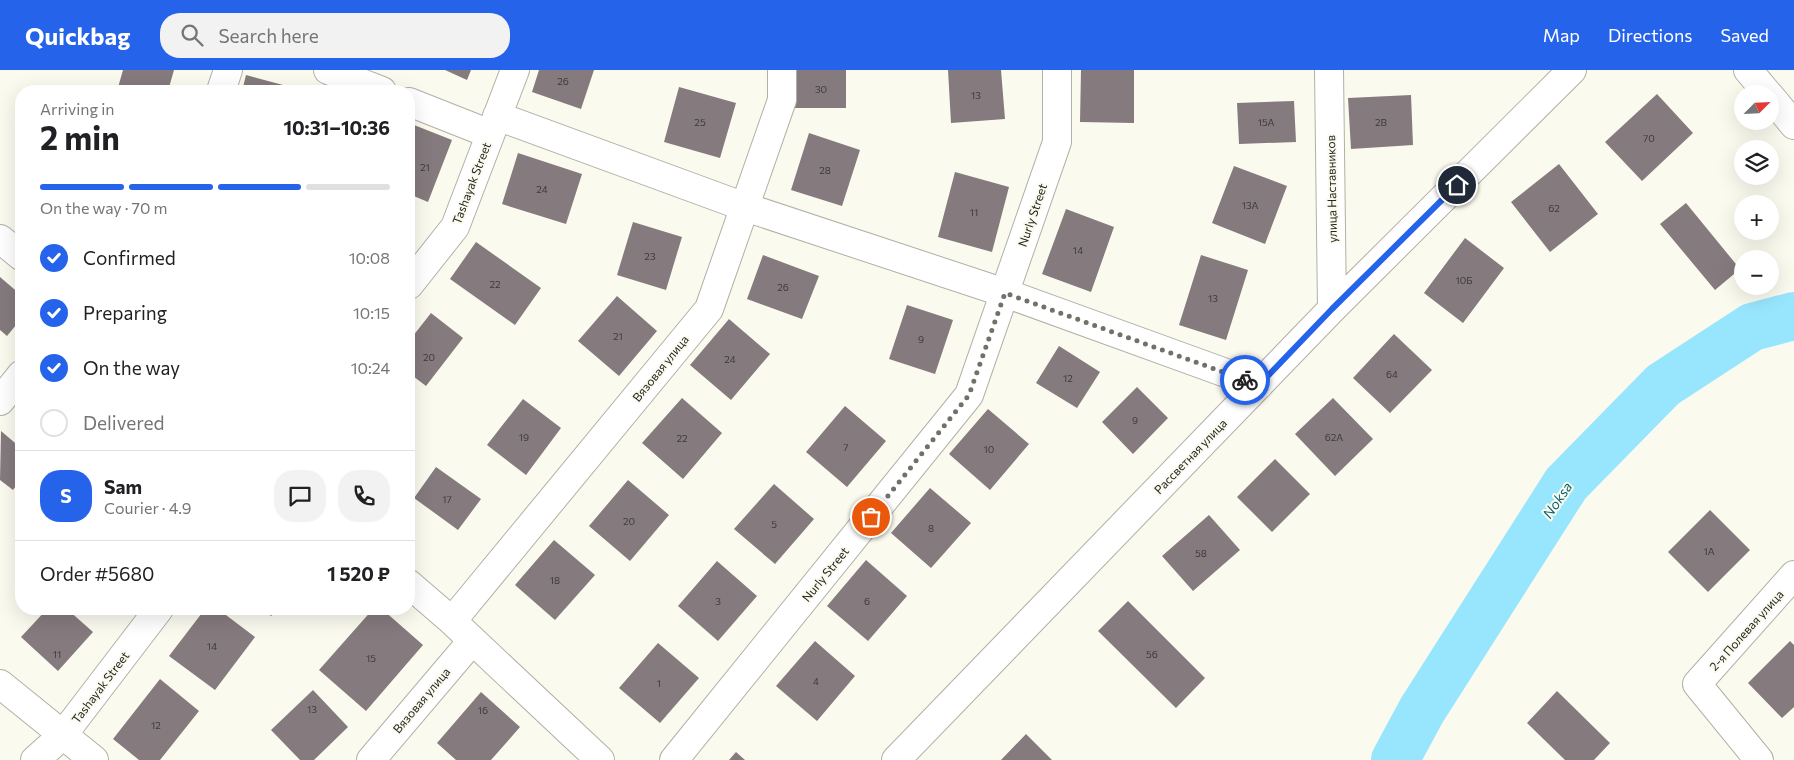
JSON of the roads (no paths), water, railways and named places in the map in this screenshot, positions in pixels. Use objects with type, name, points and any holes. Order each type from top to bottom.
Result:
[{"type":"street","points":[[222,85],[228,70]]},
{"type":"street","points":[[328,70],[367,85]]},
{"type":"street","name":"Tashayak Street","points":[[415,277],[455,227],[515,70]]},
{"type":"street","name":"Вязовая улица","points":[[452,621],[709,309],[782,100],[782,70]]},
{"type":"street","name":"Nurly Street","points":[[674,760],[969,395],[1057,142],[1058,70]]},
{"type":"street","name":"улица Наставников","points":[[1329,70],[1332,309]]},
{"type":"street","name":"Рассветная улица","points":[[896,760],[1332,309],[1572,70]]},
{"type":"street","points":[[1748,70],[1761,85]]},
{"type":"street","points":[[415,104],[494,125],[1005,293],[1259,385]]},
{"type":"street","points":[[1779,107],[1794,124]]},
{"type":"street","points":[[0,239],[15,251]]},
{"type":"street","points":[[0,401],[15,382]]},
{"type":"street","name":"2-я Полевая улица","points":[[1759,760],[1697,684],[1794,575]]},
{"type":"street","points":[[415,589],[452,621],[600,760]]},
{"type":"street","name":"Tashayak Street","points":[[35,760],[62,736],[154,615]]},
{"type":"street","name":"Вязовая улица","points":[[371,760],[472,641]]},
{"type":"street","points":[[0,684],[94,760]]},
{"type":"waterway","name":"Noksa","points":[[1395,760],[1422,710],[1566,484],[1663,385],[1752,327],[1794,316]]}]
